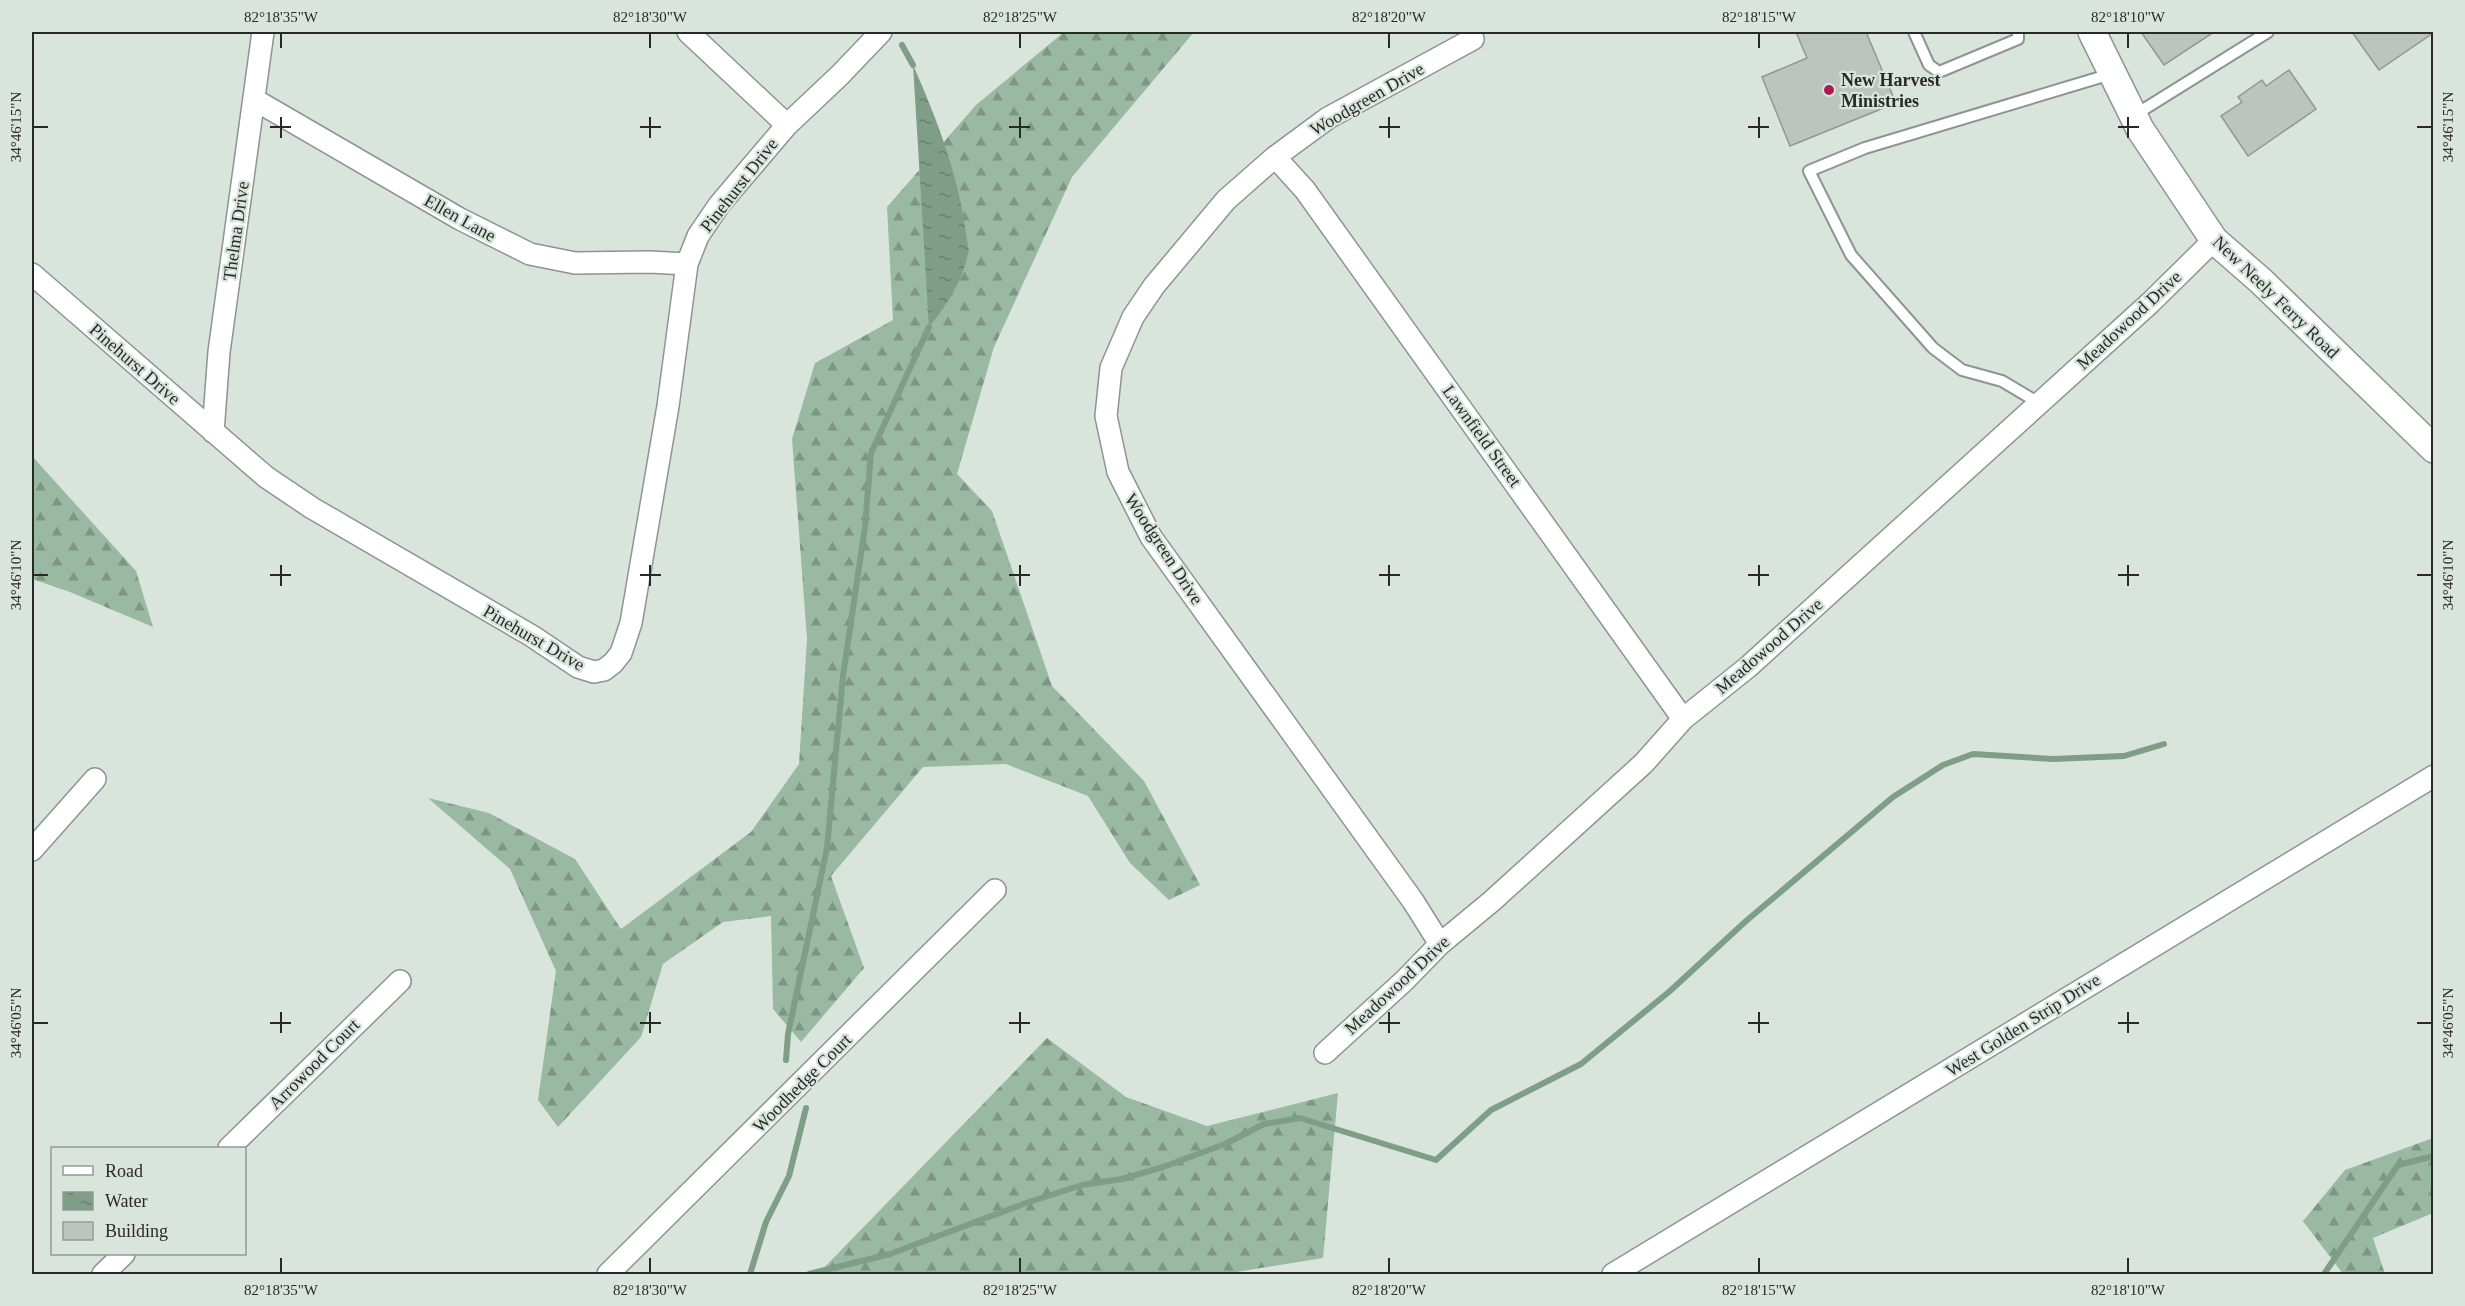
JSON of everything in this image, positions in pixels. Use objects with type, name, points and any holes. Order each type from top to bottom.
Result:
[{"type":"street","name":"Thelma Drive","points":[[213,432],[219,352],[263,32]]},
{"type":"street","points":[[688,32],[787,125]]},
{"type":"street","name":"Pinehurst Drive","points":[[32,273],[266,477],[312,508],[532,636],[578,667],[594,672],[604,670],[621,653],[631,623],[668,406],[687,264],[705,224],[787,125],[881,32]]},
{"type":"street","name":"New Neely Ferry Road","points":[[2092,32],[2133,116],[2182,195],[2214,240],[2260,281],[2433,449]]},
{"type":"street","name":"Woodgreen Drive","points":[[1440,944],[1413,901],[1151,537],[1126,491],[1110,446],[1106,416],[1108,383],[1116,352],[1132,317],[1154,286],[1226,200],[1275,157],[1328,118],[1473,39]]},
{"type":"street","name":"Ellen Lane","points":[[255,100],[460,219],[530,254],[575,263],[687,264]]},
{"type":"street","name":"Lawnfield Street","points":[[1275,157],[1305,190],[1683,719]]},
{"type":"street","name":"Meadowood Drive","points":[[1325,1053],[1404,981],[1440,944],[1492,901],[1644,763],[1683,719],[1748,667],[2150,303],[2214,240]]},
{"type":"street","name":"West Golden Strip Drive","points":[[1613,1275],[2433,776]]},
{"type":"street","points":[[32,850],[95,779]]},
{"type":"street","name":"Woodhedge Court","points":[[608,1275],[995,890]]},
{"type":"street","name":"Arrowood Court","points":[[232,1147],[400,981]]},
{"type":"street","points":[[103,1275],[123,1255]]},
{"type":"lane","points":[[1914,32],[1929,65],[1939,72],[2018,39],[2018,32]]},
{"type":"lane","points":[[2133,116],[2268,32]]},
{"type":"lane","points":[[2039,403],[2002,381],[1962,370],[1933,348],[1851,255],[1809,171],[1865,148],[2112,74]]},
{"type":"green space","points":[[1064,32],[1194,32],[1072,177],[994,347],[957,474],[992,511],[1052,686],[1144,781],[1200,885],[1169,900],[1130,863],[1088,796],[1006,764],[923,767],[831,876],[864,968],[801,1042],[773,1009],[771,916],[723,922],[663,964],[641,1037],[558,1127],[538,1100],[556,971],[510,869],[428,798],[489,813],[575,859],[621,929],[751,832],[799,764],[807,639],[792,439],[815,363],[893,320],[887,207],[976,105]]},
{"type":"green space","points":[[32,456],[136,571],[153,627],[70,592],[32,579]]},
{"type":"green space","points":[[1047,1038],[1126,1097],[1207,1126],[1338,1093],[1323,1258],[1224,1274],[818,1274]]},
{"type":"green space","points":[[2433,1138],[2433,1213],[2373,1238],[2385,1274],[2343,1274],[2303,1221],[2345,1170]]},
{"type":"water","points":[[913,65],[951,165],[957,185],[968,248],[958,284],[929,327]]},
{"type":"building","name":"New Harvest Ministries","points":[[1796,32],[1866,32],[1896,103],[1790,146],[1762,77],[1807,58]]},
{"type":"building","points":[[2141,32],[2214,32],[2164,65]]},
{"type":"building","points":[[2352,32],[2433,32],[2433,33],[2379,70]]},
{"type":"building","points":[[2289,70],[2316,109],[2248,156],[2221,116],[2242,102],[2238,97],[2262,80],[2266,86]]},
{"type":"waterway","points":[[902,45],[913,65]]},
{"type":"waterway","points":[[786,1060],[788,1034],[827,848],[843,676],[865,527],[871,453],[929,327]]},
{"type":"waterway","points":[[809,1274],[890,1254],[1026,1203],[1082,1185],[1122,1179],[1163,1167],[1225,1144],[1264,1124],[1300,1118],[1436,1160],[1491,1110],[1581,1064],[1670,991],[1746,921],[1893,797],[1943,765],[1973,754],[2053,759],[2124,756],[2164,744]]},
{"type":"waterway","points":[[750,1274],[766,1222],[789,1176],[806,1108]]},
{"type":"waterway","points":[[2324,1274],[2398,1165],[2434,1156]]},
{"type":"place","name":"New Harvest Ministries","points":[[1829,90]]}]
